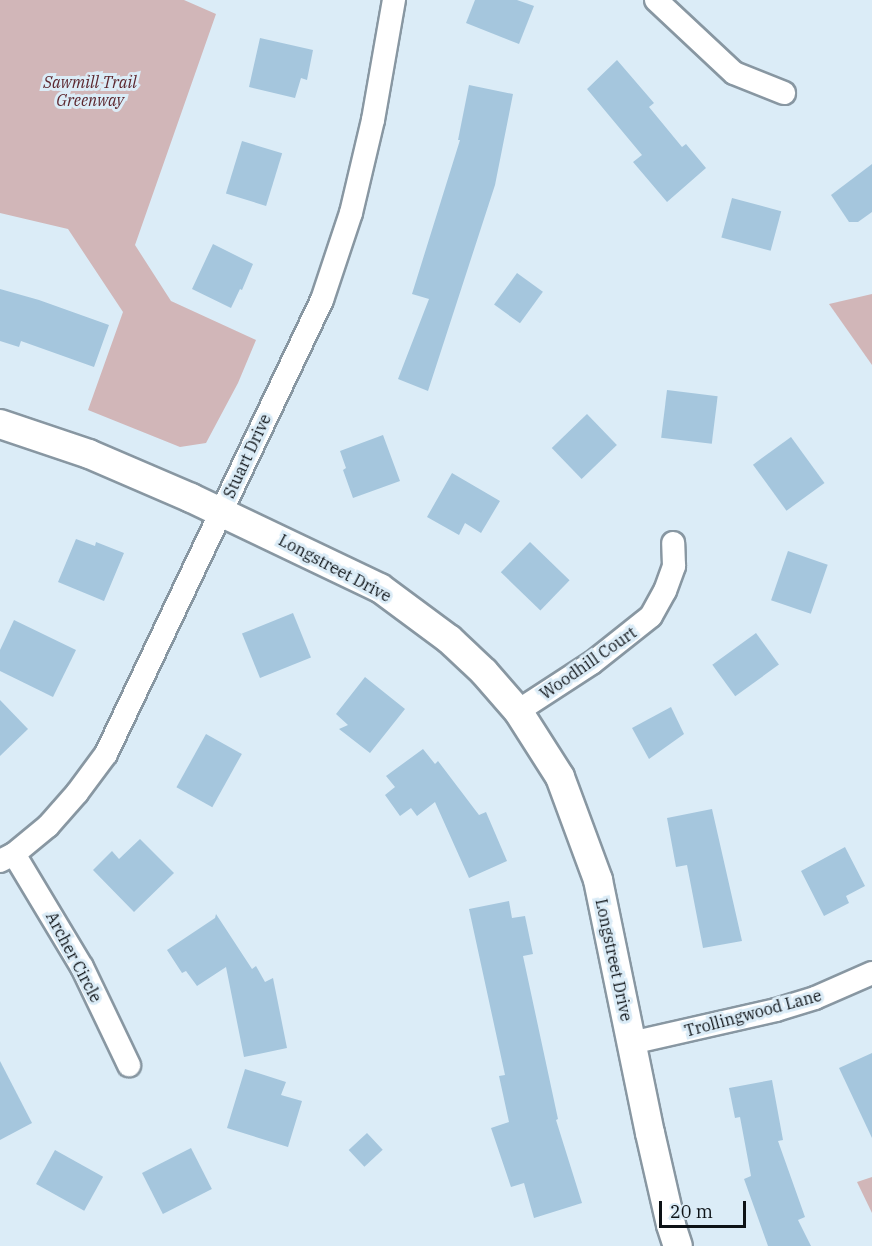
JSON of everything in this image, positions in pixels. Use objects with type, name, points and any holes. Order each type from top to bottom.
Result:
[{"type":"street","name":"Stuart Drive","points":[[7,857],[48,826],[77,793],[106,754],[322,300],[351,213],[373,120],[394,0]]},
{"type":"street","points":[[656,0],[734,73],[784,93]]},
{"type":"street","name":"Longstreet Drive","points":[[0,424],[89,454],[221,512],[380,588],[449,639],[484,672],[519,711],[560,777],[582,830],[598,880],[631,1043],[671,1224],[678,1246]]},
{"type":"street","name":"Woodhill Court","points":[[519,711],[592,663],[651,616],[665,591],[674,566],[673,543]]},
{"type":"street","name":"Archer Circle","points":[[7,857],[82,967],[129,1065]]},
{"type":"street","name":"Trollingwood Lane","points":[[631,1043],[776,1010],[815,998],[872,973]]},
{"type":"green space","name":"Sawmill Trail Greenway","points":[[0,0],[184,0],[216,14],[135,245],[171,301],[256,340],[238,383],[206,443],[180,447],[88,410],[123,312],[68,229],[0,213]]},
{"type":"green space","points":[[872,294],[872,365],[829,304]]},
{"type":"green space","points":[[872,1177],[872,1213],[857,1182]]},
{"type":"building","points":[[475,0],[517,0],[534,6],[519,44],[466,23]]},
{"type":"building","points":[[260,38],[313,50],[307,80],[301,78],[295,98],[249,87]]},
{"type":"building","points":[[617,60],[654,103],[649,107],[682,147],[686,144],[706,168],[667,202],[633,162],[642,155],[587,89]]},
{"type":"building","points":[[469,85],[513,94],[495,185],[428,391],[398,379],[429,299],[412,294],[460,140],[458,140]]},
{"type":"building","points":[[242,141],[282,153],[266,206],[226,194]]},
{"type":"building","points":[[872,164],[872,212],[858,222],[849,222],[831,195]]},
{"type":"building","points":[[732,198],[781,211],[771,251],[721,238]]},
{"type":"building","points":[[213,244],[253,264],[231,308],[192,289]]},
{"type":"building","points":[[517,273],[543,292],[520,323],[494,305]]},
{"type":"building","points":[[0,289],[109,325],[94,367],[21,341],[19,347],[0,341]]},
{"type":"building","points":[[667,390],[718,396],[712,444],[661,438]]},
{"type":"building","points":[[587,414],[617,445],[582,479],[552,448]]},
{"type":"building","points":[[383,435],[400,481],[353,498],[343,470],[346,468],[340,451]]},
{"type":"building","points":[[791,437],[825,483],[786,511],[753,465]]},
{"type":"building","points":[[452,473],[500,501],[481,533],[465,523],[459,535],[427,517]]},
{"type":"building","points":[[76,539],[95,546],[96,542],[124,553],[104,601],[58,582]]},
{"type":"building","points":[[530,542],[570,580],[540,610],[501,572]]},
{"type":"building","points":[[788,551],[828,565],[811,614],[771,600]]},
{"type":"building","points":[[293,613],[311,658],[260,678],[242,634]]},
{"type":"building","points":[[14,620],[76,650],[53,697],[0,671],[0,650]]},
{"type":"building","points":[[756,633],[779,665],[735,696],[712,665]]},
{"type":"building","points":[[365,677],[405,709],[370,753],[339,729],[348,725],[336,714]]},
{"type":"building","points":[[0,700],[28,729],[0,756]]},
{"type":"building","points":[[671,707],[684,734],[649,759],[632,728]]},
{"type":"building","points":[[206,734],[242,754],[212,807],[176,787]]},
{"type":"building","points":[[423,749],[435,764],[438,761],[479,815],[486,812],[507,861],[469,878],[435,802],[417,816],[411,808],[400,816],[385,795],[395,787],[386,776]]},
{"type":"building","points":[[712,809],[742,941],[703,948],[687,865],[676,867],[667,818]]},
{"type":"building","points":[[140,839],[174,873],[134,912],[93,870],[112,851],[119,859]]},
{"type":"building","points":[[845,847],[865,886],[846,896],[849,903],[824,916],[801,871]]},
{"type":"building","points":[[509,901],[512,918],[525,916],[533,954],[523,956],[558,1119],[556,1120],[582,1203],[534,1218],[524,1183],[511,1187],[491,1128],[509,1122],[499,1076],[505,1075],[469,909]]},
{"type":"building","points":[[216,914],[252,969],[256,966],[265,982],[273,978],[287,1048],[244,1057],[226,967],[197,986],[186,971],[182,973],[167,950],[215,918]]},
{"type":"building","points":[[872,1053],[872,1138],[839,1068]]},
{"type":"building","points":[[0,1061],[32,1123],[0,1140]]},
{"type":"building","points":[[245,1069],[286,1082],[281,1095],[302,1101],[288,1147],[227,1128]]},
{"type":"building","points":[[772,1080],[783,1140],[778,1141],[805,1217],[798,1220],[811,1246],[768,1246],[744,1179],[751,1176],[740,1117],[735,1118],[729,1088]]},
{"type":"building","points":[[367,1133],[383,1150],[364,1167],[349,1150]]},
{"type":"building","points":[[191,1148],[212,1189],[163,1214],[142,1173]]},
{"type":"building","points":[[55,1150],[103,1177],[84,1211],[36,1184]]}]
